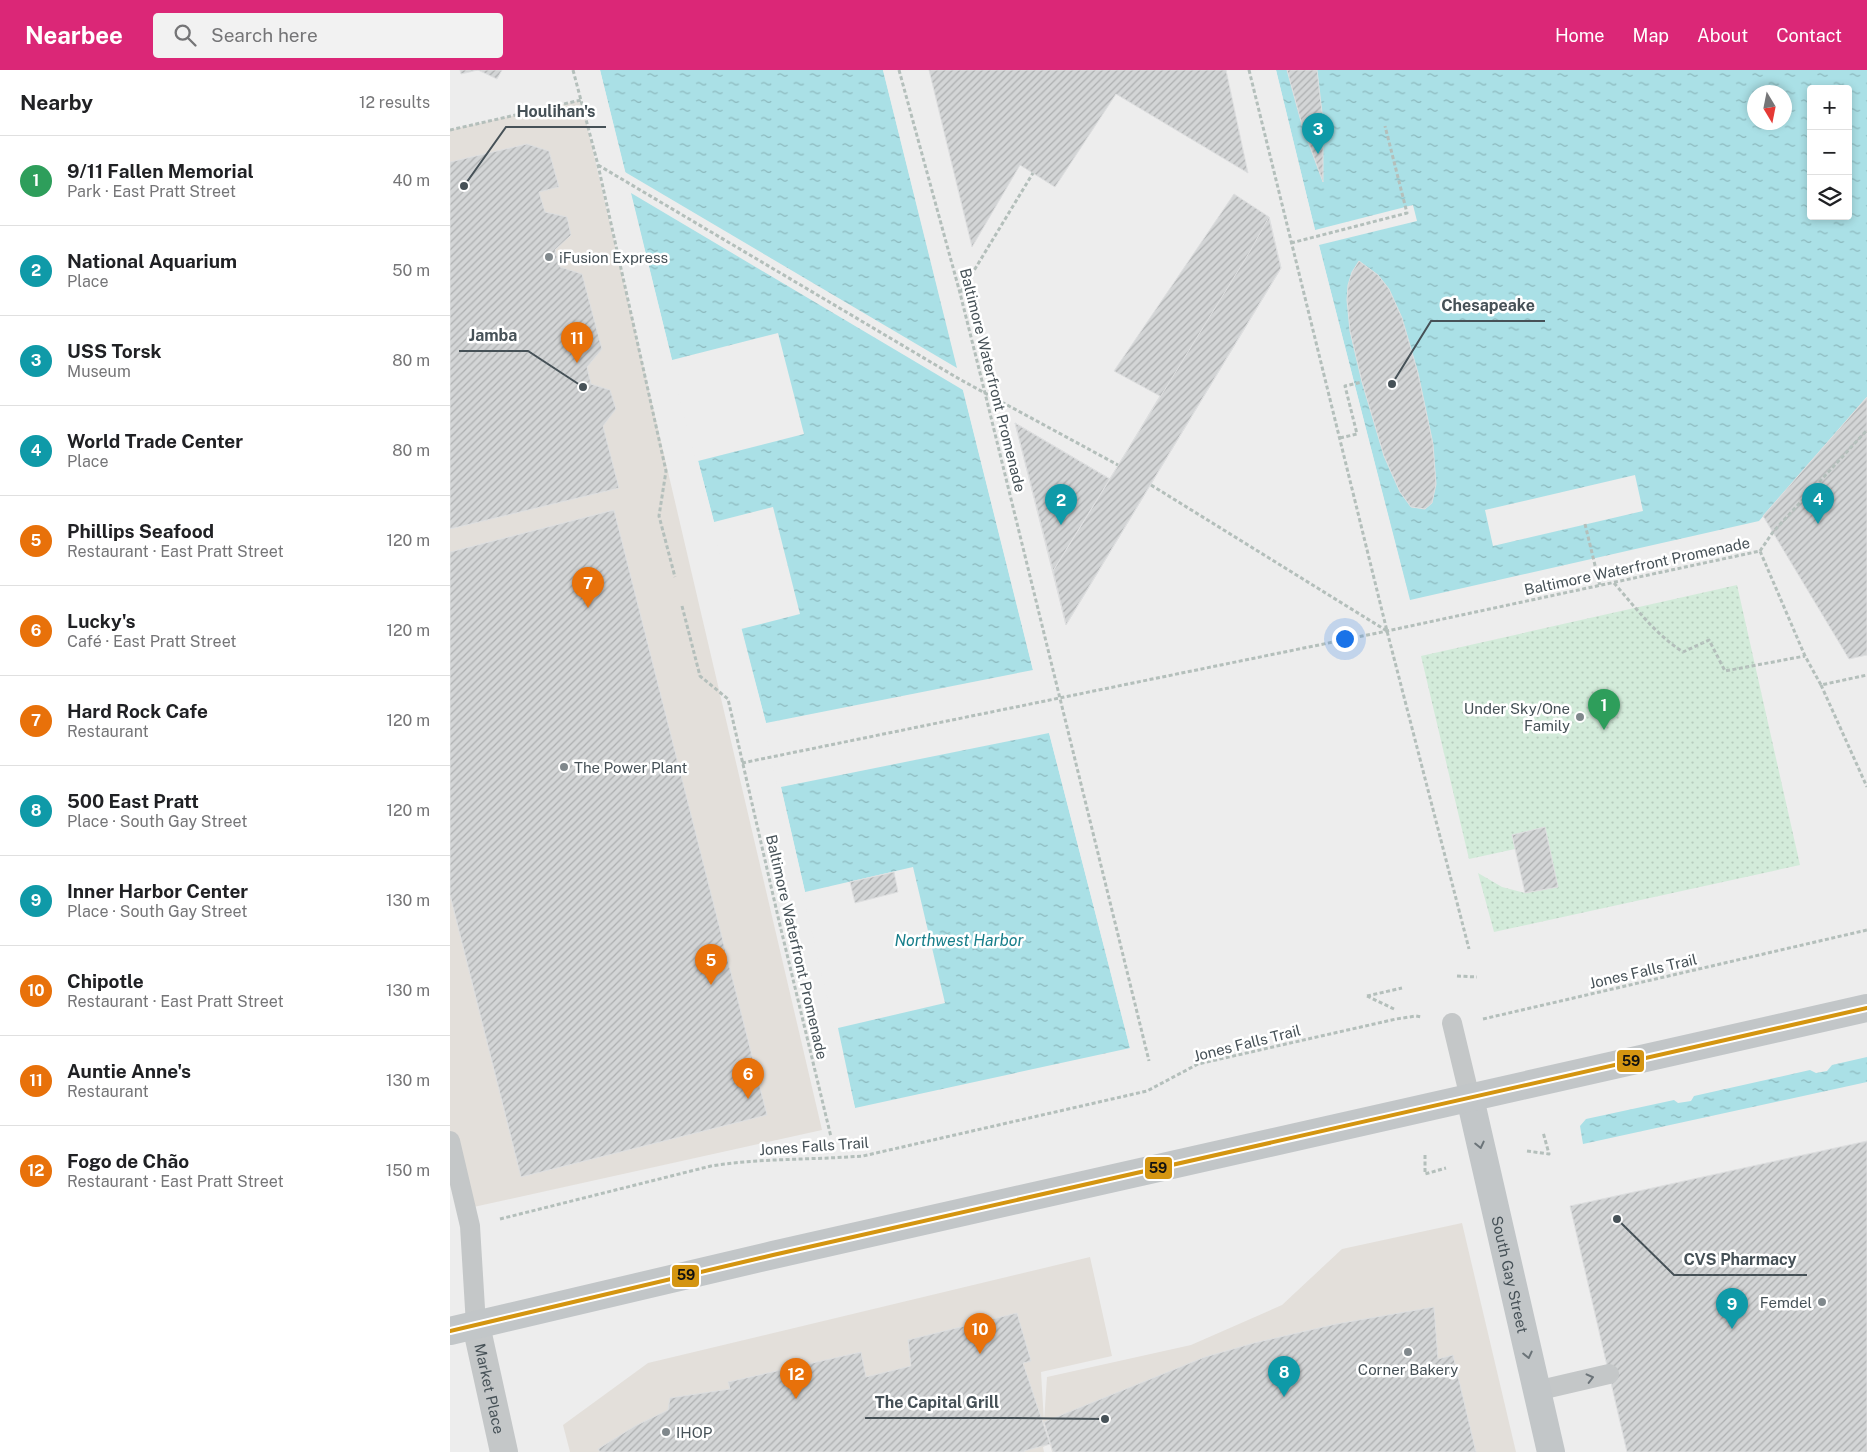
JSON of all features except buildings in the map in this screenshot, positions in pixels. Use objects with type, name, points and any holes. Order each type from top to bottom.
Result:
[{"type":"main road","points":[[463,1328],[782,1253],[1867,1008]]},
{"type":"main road","name":"South Gay Street","points":[[1470,1098],[1551,1452]]},
{"type":"street","name":"Market Place","points":[[463,1328],[504,1452]]},
{"type":"lane","points":[[1452,1023],[1470,1098]]},
{"type":"lane","points":[[450,1141],[470,1226],[463,1328]]},
{"type":"lane","points":[[1536,1390],[1608,1374]]},
{"type":"path","points":[[573,70],[598,164],[666,471],[659,516],[675,577]]},
{"type":"path","name":"Baltimore Waterfront Promenade","points":[[898,70],[986,393],[1149,1061]]},
{"type":"path","points":[[1249,70],[1387,631],[1469,949]]},
{"type":"path","points":[[450,130],[581,100]]},
{"type":"path","points":[[1291,243],[1407,213],[1385,126]]},
{"type":"path","name":"Baltimore Waterfront Promenade","points":[[598,164],[961,380],[1118,465]]},
{"type":"path","points":[[960,293],[1033,173]]},
{"type":"path","points":[[1340,438],[1357,434],[1345,386],[1362,382]]},
{"type":"path","points":[[1760,552],[1773,532],[1867,430]]},
{"type":"path","points":[[1151,485],[1387,631]]},
{"type":"path","points":[[1585,524],[1600,586]]},
{"type":"path","name":"Baltimore Waterfront Promenade","points":[[742,763],[773,755],[1387,631],[1760,552],[1805,656],[1821,685],[1867,786]]},
{"type":"path","points":[[1614,583],[1652,628],[1665,640],[1683,652],[1709,640],[1725,671],[1805,656]]},
{"type":"path","name":"Baltimore Waterfront Promenade","points":[[682,606],[700,676],[728,699],[831,1137]]},
{"type":"path","points":[[1821,685],[1867,675]]},
{"type":"path","name":"Jones Falls Trail","points":[[518,1215],[711,1166],[743,1161],[863,1156],[1147,1091],[1198,1064],[1396,1019],[1416,1016],[1452,1023],[1475,1021],[1867,930]]},
{"type":"path","points":[[1457,976],[1477,977]]},
{"type":"path","points":[[1394,1009],[1367,996],[1402,988]]},
{"type":"path","points":[[1527,1151],[1548,1154],[1543,1132]]},
{"type":"path","points":[[1425,1155],[1426,1174],[1446,1168]]},
{"type":"shaded area","points":[[581,100],[822,1130],[469,1208],[450,1140],[450,130]]},
{"type":"shaded area","points":[[1462,1223],[1516,1452],[1052,1452],[1050,1444],[1043,1447],[1044,1452],[570,1452],[563,1425],[648,1363],[1090,1257],[1112,1356],[1041,1372],[1044,1422],[1047,1377],[1191,1345],[1282,1305],[1342,1249]]},
{"type":"green space","points":[[1737,585],[1800,865],[1494,932],[1478,873],[1502,887],[1525,893],[1557,887],[1545,828],[1513,835],[1515,849],[1469,859],[1421,656]]},
{"type":"water","name":"Northwest Harbor","points":[[600,70],[883,70],[1130,1048],[855,1108],[766,723],[672,360]]},
{"type":"water","points":[[1276,70],[1867,70],[1867,397],[1759,521],[1410,600]]},
{"type":"water","points":[[1867,1057],[1867,1082],[1583,1144],[1580,1126],[1586,1119],[1674,1100],[1678,1103],[1691,1101],[1694,1096],[1810,1070],[1816,1073],[1827,1071],[1832,1065]]},
{"type":"pier","points":[[598,70],[600,70],[625,172],[957,368],[883,70],[885,70],[1132,1047],[1130,1048],[1049,733],[781,787],[805,892],[913,867],[945,1003],[838,1028],[855,1108],[853,1108],[763,724]],"holes":[[[631,193],[963,390],[1033,670],[766,723],[741,629],[800,614],[773,507],[714,522],[698,461],[804,434],[778,333],[672,360]]]},
{"type":"pier","points":[[1274,70],[1276,70],[1315,230],[1413,205],[1417,221],[1319,245],[1408,594],[1406,595],[1313,231]]},
{"type":"pier","points":[[1635,475],[1643,511],[1493,546],[1485,510]]},
{"type":"transit line","name":"59","points":[[450,1331],[773,1255],[1867,1008]]},
{"type":"place","name":"USS Torsk","points":[[1318,154]]},
{"type":"place","name":"Houlihan's","points":[[464,186]]},
{"type":"place","name":"iFusion Express","points":[[549,257]]},
{"type":"place","name":"Auntie Anne's","points":[[577,363]]},
{"type":"place","name":"Chesapeake","points":[[1392,384]]},
{"type":"place","name":"Jamba","points":[[583,387]]},
{"type":"place","name":"World Trade Center","points":[[1818,524]]},
{"type":"place","name":"National Aquarium","points":[[1061,525]]},
{"type":"place","name":"Hard Rock Cafe","points":[[588,608]]},
{"type":"place","name":"Under Sky/One Family","points":[[1580,717]]},
{"type":"place","name":"9/11 Fallen Memorial","points":[[1604,730]]},
{"type":"place","name":"The Power Plant","points":[[564,767]]},
{"type":"place","name":"Phillips Seafood","points":[[711,985]]},
{"type":"place","name":"Lucky's","points":[[748,1099]]},
{"type":"place","name":"CVS Pharmacy","points":[[1617,1219]]},
{"type":"place","name":"Femdel","points":[[1822,1302]]},
{"type":"place","name":"Inner Harbor Center","points":[[1732,1329]]},
{"type":"place","name":"Corner Bakery","points":[[1408,1352]]},
{"type":"place","name":"Chipotle","points":[[980,1354]]},
{"type":"place","name":"500 East Pratt","points":[[1284,1397]]},
{"type":"place","name":"Fogo de Chão","points":[[796,1399]]},
{"type":"place","name":"The Capital Grill","points":[[1105,1419]]},
{"type":"place","name":"IHOP","points":[[666,1432]]}]
